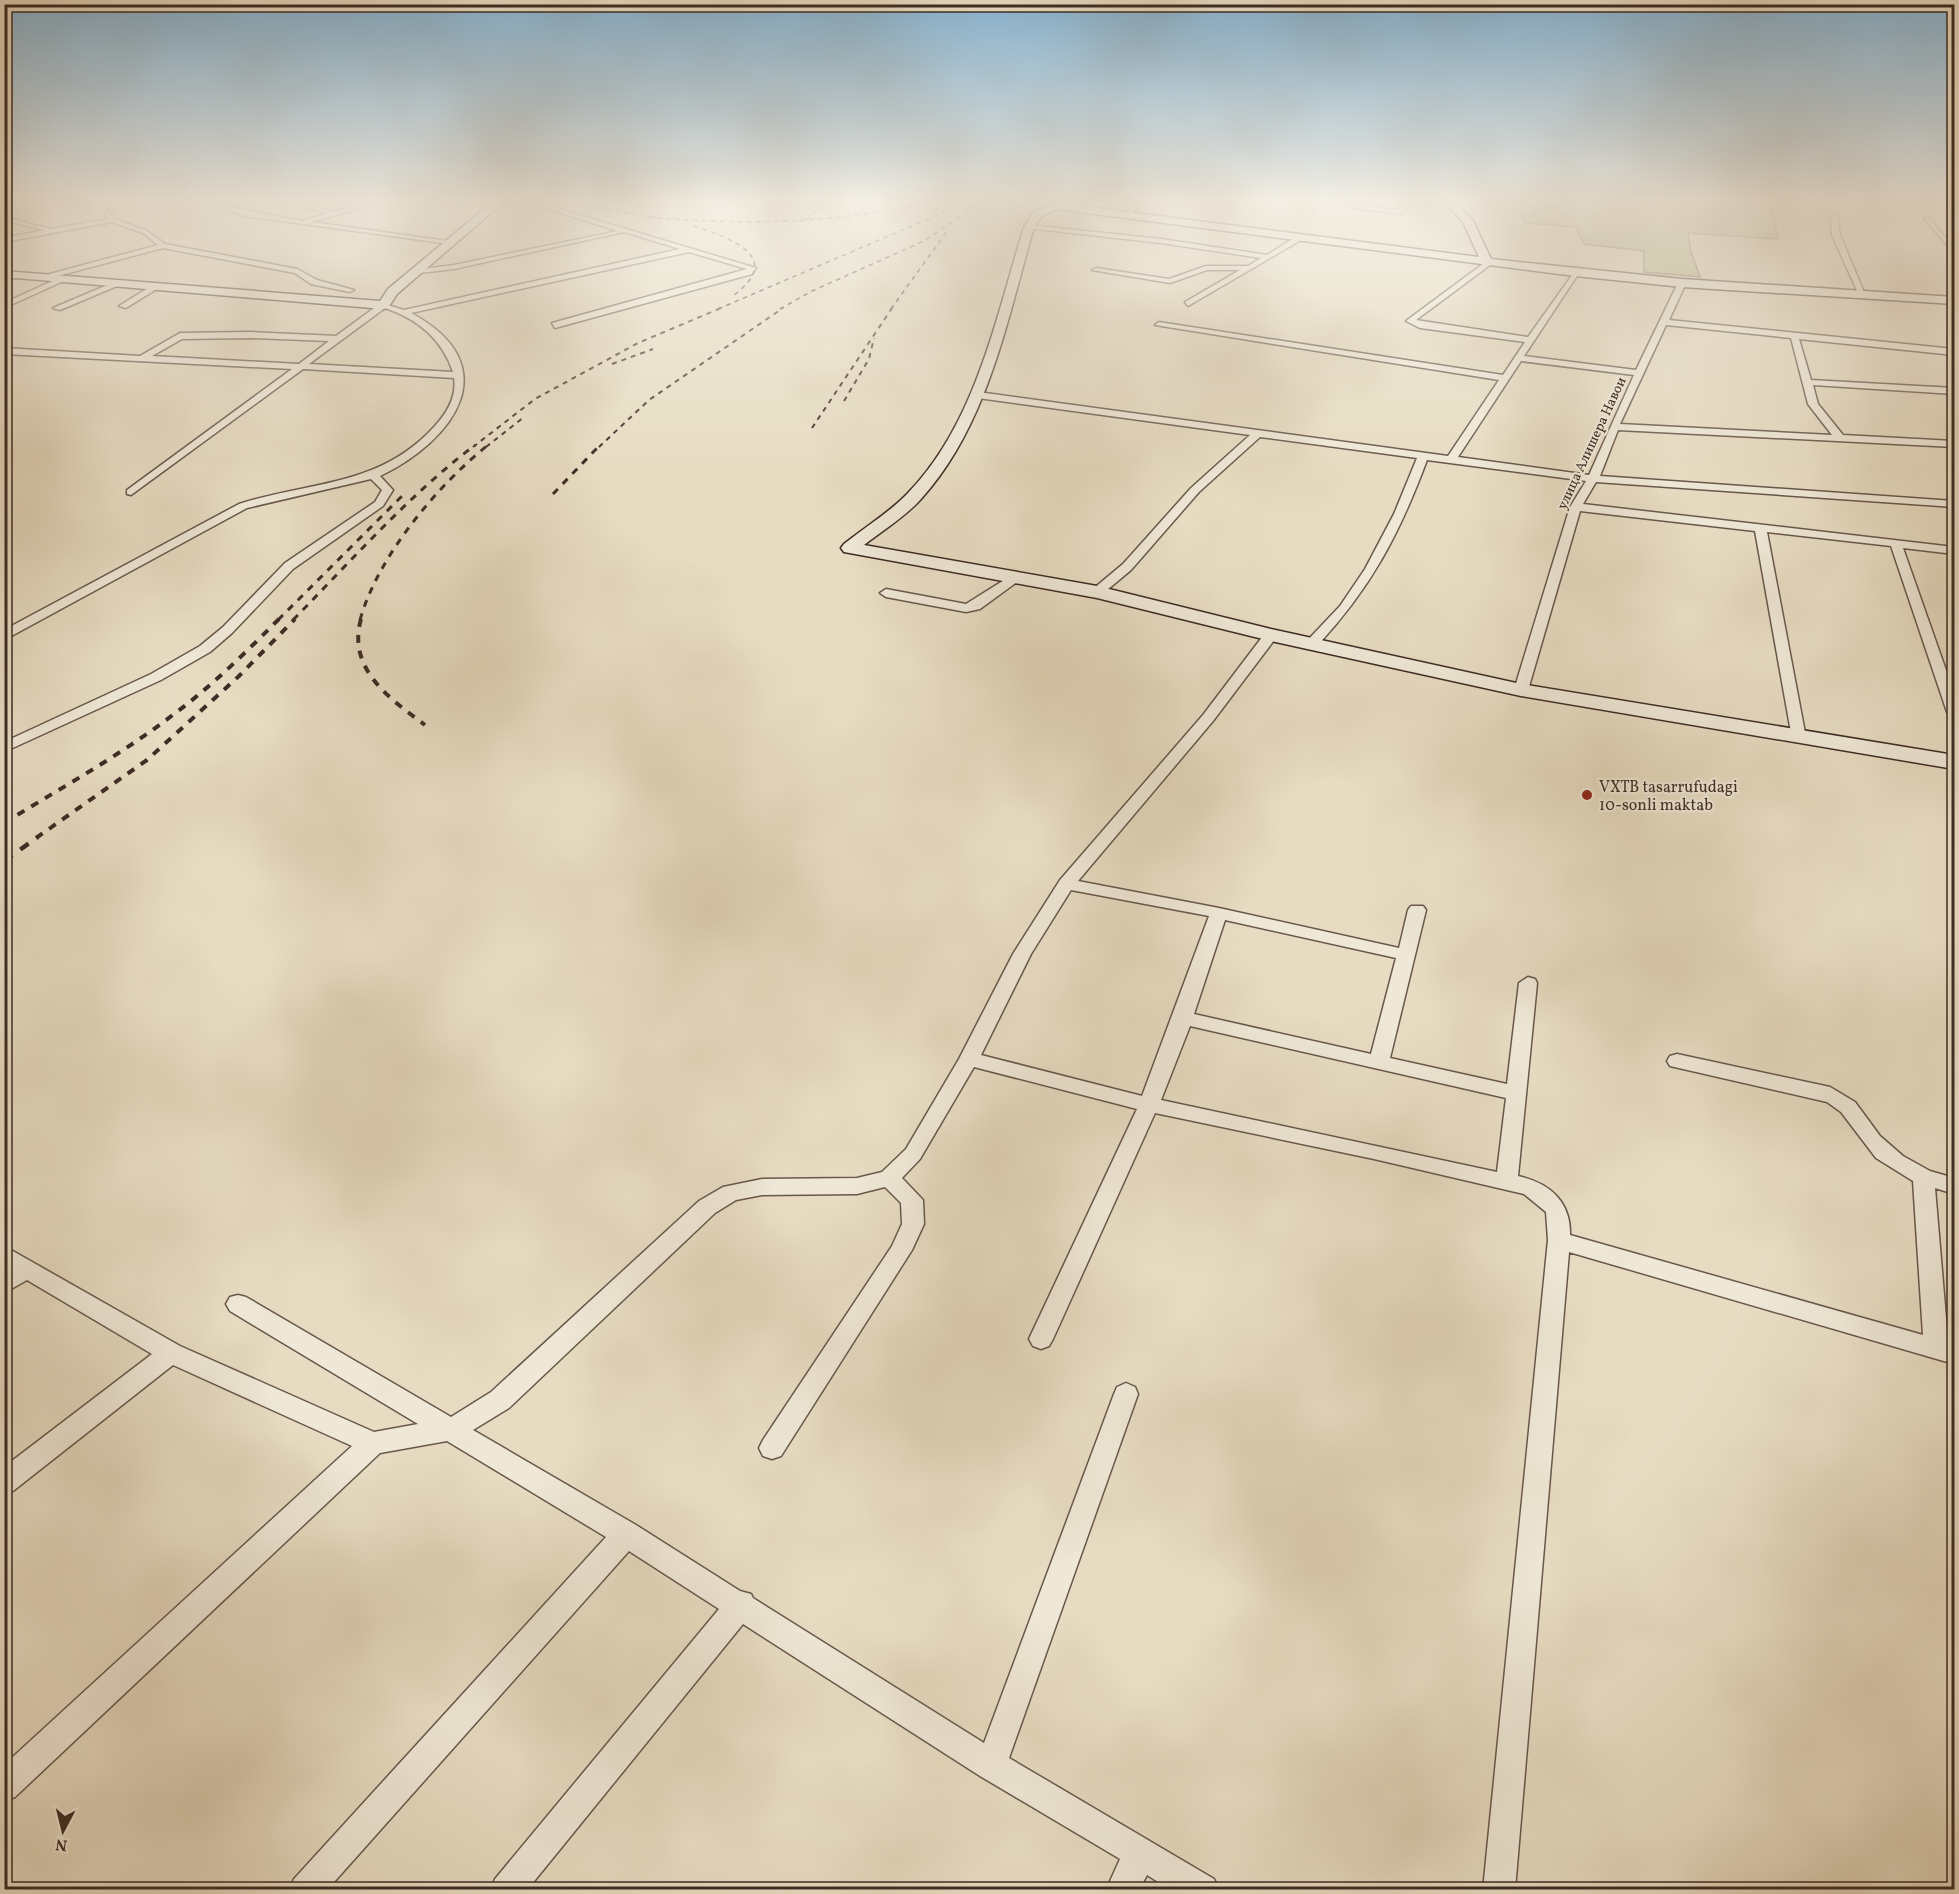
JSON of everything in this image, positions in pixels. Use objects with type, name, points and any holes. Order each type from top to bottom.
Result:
[{"type":"street","points":[[4,306],[45,287]]},
{"type":"street","points":[[57,308],[109,287]]},
{"type":"street","points":[[123,306],[155,287]]},
{"type":"street","points":[[4,636],[243,506],[267,497],[374,476],[410,458],[432,437],[459,401],[459,375],[450,350],[406,312],[384,305],[360,305],[160,287]]},
{"type":"street","points":[[338,287],[350,290]]},
{"type":"street","points":[[131,492],[384,305],[397,287]]},
{"type":"street","points":[[406,312],[516,287]]},
{"type":"street","points":[[555,326],[691,287]]},
{"type":"street","points":[[1011,287],[978,395],[950,449],[919,492],[850,548],[1097,592],[1271,635],[1521,690],[1954,762]]},
{"type":"street","points":[[1188,304],[1216,287]]},
{"type":"street","points":[[1455,287],[1410,321],[1420,326],[1531,340]]},
{"type":"street","points":[[1451,460],[1566,287]]},
{"type":"street","name":"улица Алишера Навои","points":[[1521,690],[1576,507],[1593,479],[1614,427],[1680,287]]},
{"type":"street","points":[[1748,287],[1954,300]]},
{"type":"street","points":[[1860,287],[1863,295]]},
{"type":"street","points":[[1664,322],[1795,338],[1954,352]]},
{"type":"street","points":[[1159,325],[1504,378]]},
{"type":"street","points":[[139,360],[180,336],[250,335],[338,339]]},
{"type":"street","points":[[1795,338],[1805,382],[1813,404],[1840,438]]},
{"type":"street","points":[[4,351],[139,360],[459,375]]},
{"type":"street","points":[[1518,358],[1640,373]]},
{"type":"street","points":[[1805,382],[1954,391]]},
{"type":"street","points":[[978,395],[1593,479],[1954,504]]},
{"type":"street","points":[[1614,427],[1954,444]]},
{"type":"street","points":[[1097,592],[1127,567],[1195,490],[1257,434]]},
{"type":"street","points":[[1311,644],[1347,605],[1385,546],[1406,505],[1423,457]]},
{"type":"street","points":[[4,748],[30,733],[167,674],[207,647],[252,607],[289,566],[379,504],[388,490],[374,476]]},
{"type":"street","points":[[1576,507],[1760,526],[1954,550]]},
{"type":"street","points":[[1760,526],[1799,738]]},
{"type":"street","points":[[1894,542],[1954,712]]},
{"type":"street","points":[[886,593],[966,608],[975,606],[1017,576]]},
{"type":"street","points":[[4,1786],[373,1443],[453,1429],[500,1400],[707,1208],[731,1193],[762,1187],[857,1186],[889,1178],[914,1154],[969,1059],[1022,954],[1066,884],[1208,718],[1271,635]]},
{"type":"street","points":[[1066,884],[1219,913],[1406,955]]},
{"type":"street","points":[[1379,1062],[1417,909]]},
{"type":"street","points":[[1041,1339],[1149,1104],[1183,1018],[1219,913]]},
{"type":"street","points":[[1507,1182],[1528,983]]},
{"type":"street","points":[[1183,1018],[1516,1093]]},
{"type":"street","points":[[969,1059],[1149,1104],[1374,1150],[1530,1187],[1551,1201],[1560,1215],[1499,1890]]},
{"type":"street","points":[[1677,1061],[1823,1092],[1842,1100],[1855,1112],[1882,1151],[1903,1168],[1923,1177],[1954,1186]]},
{"type":"street","points":[[1559,1240],[1945,1351],[1923,1177]]},
{"type":"street","points":[[771,1448],[901,1250],[913,1224],[912,1200],[889,1178]]},
{"type":"street","points":[[4,1255],[171,1353],[373,1443]]},
{"type":"street","points":[[4,1284],[26,1269]]},
{"type":"street","points":[[238,1304],[453,1429],[626,1534],[741,1604],[991,1765],[1203,1890]]},
{"type":"street","points":[[4,1483],[171,1353]]},
{"type":"street","points":[[991,1765],[1126,1394]]},
{"type":"street","points":[[305,1890],[626,1534]]},
{"type":"street","points":[[506,1890],[741,1604]]},
{"type":"street","points":[[1122,1890],[1140,1854]]},
{"type":"railway","points":[[734,295],[742,287]]},
{"type":"railway","points":[[718,309],[768,287]]},
{"type":"railway","points":[[780,309],[820,287]]},
{"type":"railway","points":[[891,309],[907,287]]},
{"type":"railway","points":[[473,447],[535,399],[638,343],[721,308]]},
{"type":"railway","points":[[599,447],[649,400],[783,308]]},
{"type":"railway","points":[[812,428],[892,308]]},
{"type":"railway","points":[[844,401],[869,359],[874,338]]},
{"type":"railway","points":[[612,364],[653,349]]},
{"type":"railway","points":[[486,447],[524,417]]},
{"type":"railway","points":[[293,620],[404,507],[475,445]]},
{"type":"railway","points":[[360,620],[380,571],[395,547],[449,481],[488,445]]},
{"type":"railway","points":[[553,494],[600,445]]},
{"type":"railway","points":[[279,619],[402,496]]},
{"type":"railway","points":[[4,823],[154,729],[215,680],[279,619]]},
{"type":"railway","points":[[36,838],[147,760],[239,676],[295,619]]},
{"type":"railway","points":[[361,619],[358,637],[360,653],[374,681],[385,693],[425,725]]},
{"type":"railway","points":[[4,861],[38,837]]},
{"type":"place","name":"VXTB tasarrufudagi 10-sonli maktab","points":[[1587,795]]}]
